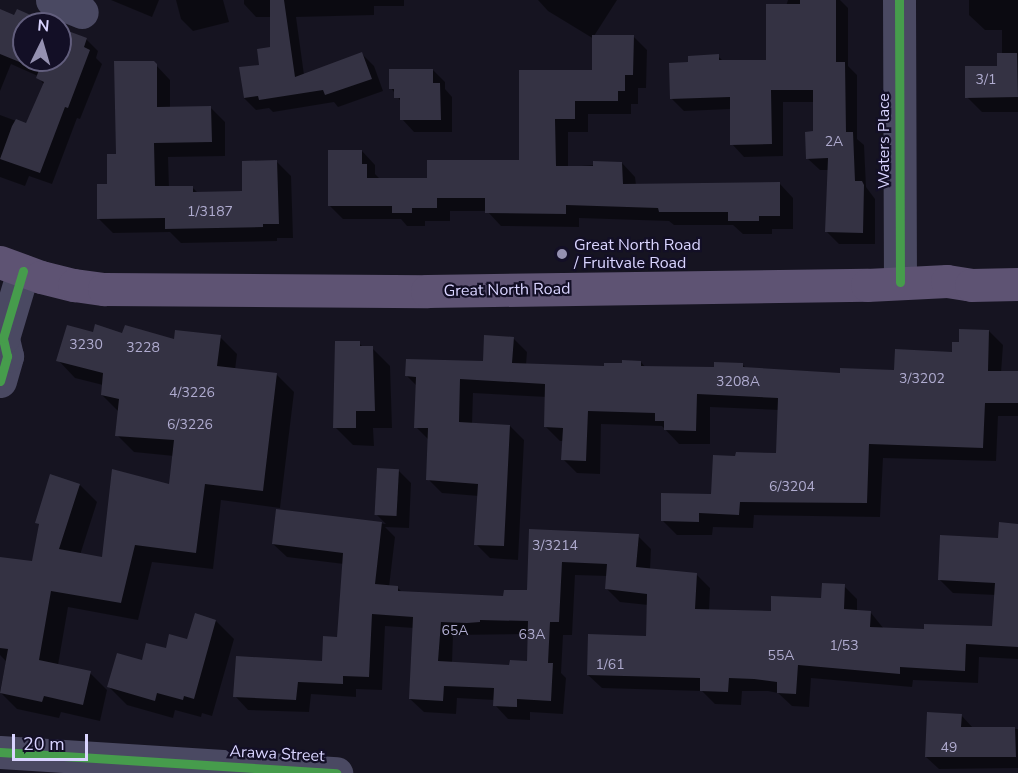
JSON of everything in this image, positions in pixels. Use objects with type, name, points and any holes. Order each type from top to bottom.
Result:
[{"type":"main road","name":"Great North Road","points":[[22,270],[104,289],[427,291],[867,285],[900,282],[1018,284]]},
{"type":"street","points":[[52,0],[82,12]]},
{"type":"street","name":"Waters Place","points":[[899,0],[900,282]]},
{"type":"street","points":[[3,368],[20,345],[22,270]]},
{"type":"street","name":"Arawa Street","points":[[0,752],[336,773]]},
{"type":"building","points":[[270,0],[284,0],[295,77],[362,52],[372,79],[325,95],[323,90],[259,100],[258,96],[244,98],[239,67],[259,65],[257,49],[270,47]]},
{"type":"building","points":[[800,0],[836,0],[836,62],[845,62],[846,132],[853,132],[855,181],[862,181],[864,185],[863,233],[825,232],[828,158],[806,159],[805,132],[813,131],[813,90],[771,90],[772,144],[730,145],[730,97],[670,99],[669,63],[688,62],[688,56],[719,54],[719,60],[766,60],[766,4],[800,4]]},
{"type":"building","points":[[0,9],[12,14],[12,59],[0,54]]},
{"type":"building","points":[[72,32],[87,38],[84,47],[90,50],[40,173],[0,159],[16,119],[26,123],[44,82],[36,78],[38,72],[72,72]]},
{"type":"building","points":[[592,35],[634,35],[633,75],[625,75],[625,91],[618,91],[618,101],[575,101],[575,119],[555,119],[556,166],[593,166],[593,161],[622,162],[623,184],[780,182],[780,216],[759,216],[759,221],[728,221],[728,212],[659,212],[658,208],[566,205],[566,214],[485,213],[485,198],[437,198],[437,208],[412,208],[412,213],[392,213],[392,206],[328,206],[328,150],[362,150],[362,164],[367,164],[367,178],[427,178],[427,160],[519,160],[519,70],[592,70]]},
{"type":"building","points":[[997,53],[1017,53],[1018,97],[965,98],[965,66],[997,66]]},
{"type":"building","points":[[114,61],[154,61],[157,64],[157,107],[211,106],[212,142],[154,143],[155,186],[193,186],[193,192],[242,191],[242,161],[277,160],[279,224],[263,224],[263,227],[165,229],[165,218],[97,219],[97,184],[107,184],[107,154],[116,154]]},
{"type":"building","points":[[389,69],[433,69],[433,83],[440,83],[441,120],[400,120],[400,98],[394,98],[394,89],[389,89]]},
{"type":"building","points":[[95,324],[122,333],[125,325],[174,339],[175,330],[221,335],[217,366],[277,373],[263,491],[205,484],[196,553],[135,545],[121,603],[51,591],[39,660],[91,671],[83,705],[44,696],[42,702],[0,693],[8,649],[0,648],[0,557],[32,561],[39,524],[35,523],[50,474],[80,484],[59,549],[102,557],[112,469],[169,484],[174,440],[115,436],[119,399],[101,395],[103,373],[56,361],[67,325],[93,332]]},
{"type":"building","points":[[959,329],[989,330],[988,371],[1018,371],[1018,403],[985,403],[983,448],[869,444],[867,503],[740,502],[739,515],[699,513],[699,522],[661,521],[661,493],[711,494],[713,455],[735,456],[736,452],[776,453],[778,398],[697,394],[696,431],[664,430],[664,421],[655,421],[655,413],[588,411],[586,461],[561,460],[563,428],[544,427],[545,384],[460,379],[459,422],[510,425],[504,546],[474,545],[478,484],[426,480],[428,428],[414,428],[416,377],[405,376],[406,359],[483,361],[484,335],[514,337],[512,363],[604,366],[604,363],[622,363],[622,360],[641,361],[641,366],[714,367],[714,362],[743,363],[743,367],[840,373],[840,368],[894,370],[895,349],[952,352],[952,342],[959,342]]},
{"type":"building","points":[[335,341],[360,341],[360,346],[373,346],[375,411],[356,411],[356,428],[333,428]]},
{"type":"building","points":[[377,468],[399,469],[397,516],[375,515]]},
{"type":"building","points":[[276,509],[382,522],[375,584],[398,586],[398,591],[503,596],[504,590],[527,590],[529,529],[639,534],[636,567],[697,573],[695,609],[771,611],[771,596],[821,598],[822,583],[845,584],[844,609],[871,611],[870,627],[924,629],[924,624],[992,626],[995,583],[938,580],[940,535],[998,538],[999,522],[1018,524],[1018,647],[966,644],[965,671],[900,667],[900,674],[798,665],[796,694],[777,693],[777,682],[754,679],[729,678],[728,692],[700,691],[700,678],[587,675],[588,634],[646,636],[647,594],[605,589],[607,564],[562,562],[559,622],[550,622],[548,663],[553,663],[551,701],[517,699],[517,707],[493,706],[494,688],[444,686],[443,701],[409,699],[413,617],[372,614],[369,677],[343,676],[343,684],[298,682],[296,700],[233,697],[236,656],[322,661],[323,636],[337,637],[343,553],[272,544]],"holes":[[[528,621],[527,661],[510,660],[509,665],[438,661],[441,622]]]},
{"type":"building","points":[[195,613],[216,620],[194,699],[184,696],[183,700],[157,693],[155,701],[107,687],[117,653],[142,660],[146,643],[166,648],[169,634],[187,639]]},
{"type":"building","points":[[927,712],[962,714],[961,727],[1015,727],[1016,757],[925,757]]},
{"type":"cycle path","points":[[899,0],[900,282]]},
{"type":"cycle path","points":[[0,381],[7,356],[3,338],[23,271]]},
{"type":"cycle path","points":[[0,752],[336,773]]},
{"type":"place","name":"Great North Road / Fruitvale Road","points":[[562,254]]}]
